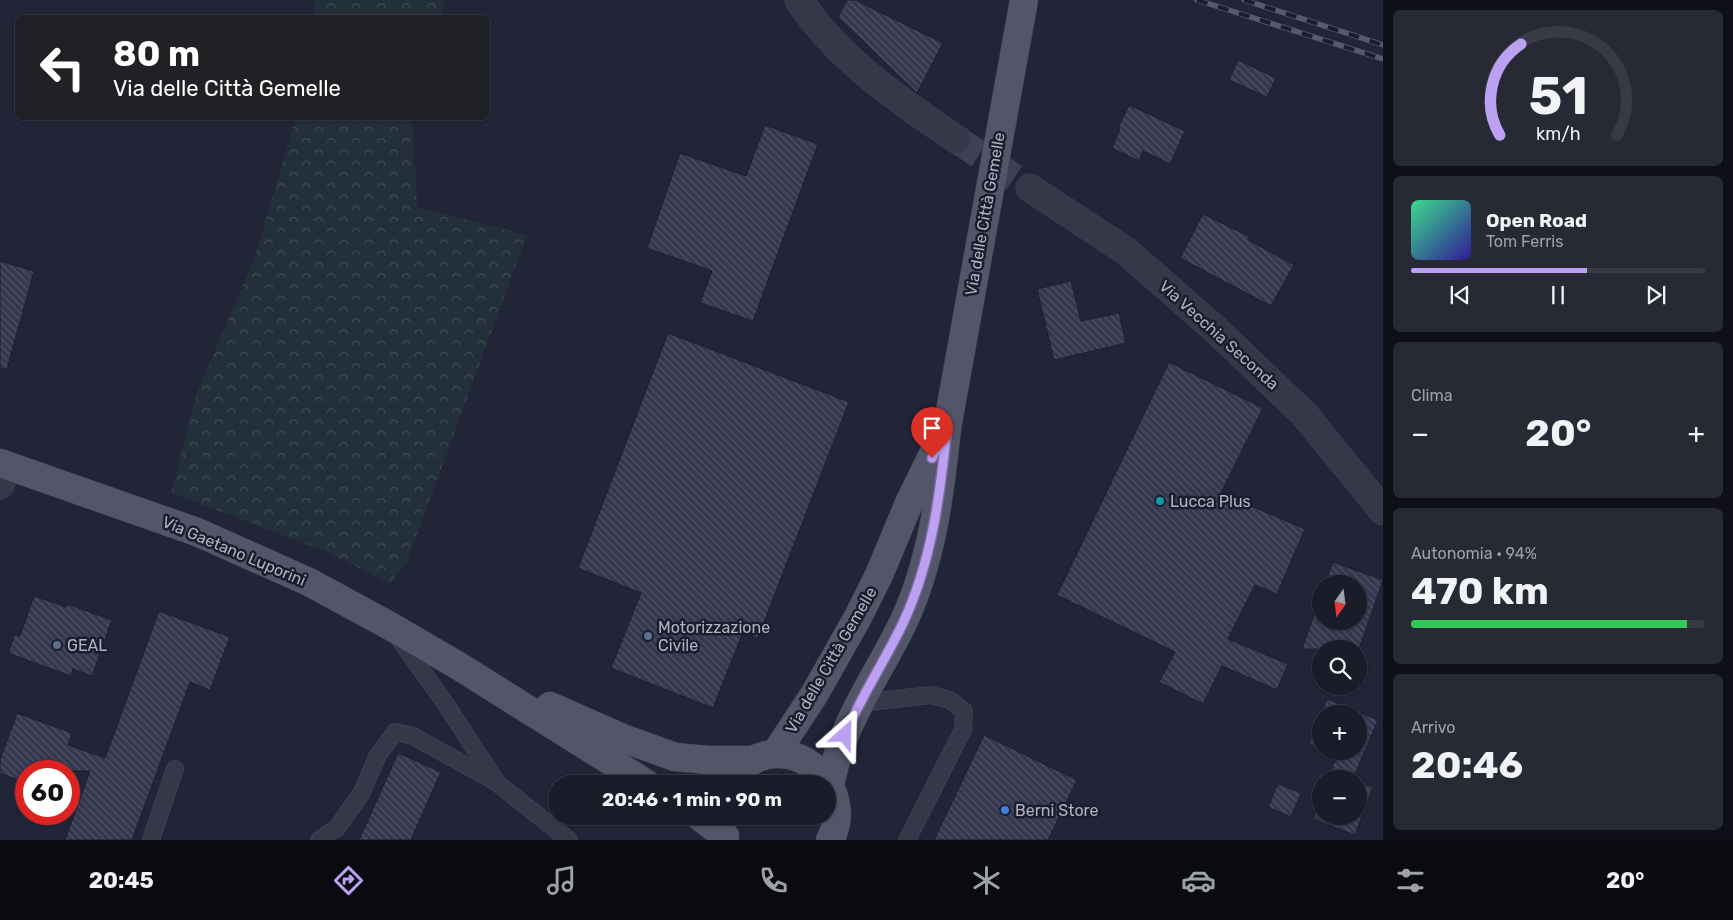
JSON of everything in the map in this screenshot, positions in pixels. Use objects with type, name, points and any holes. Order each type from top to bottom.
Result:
[{"type":"main road","name":"Via delle Città Gemelle","points":[[833,775],[841,745],[860,704],[903,623],[927,556],[940,496],[947,428],[1024,0]]},
{"type":"main road","name":"Via delle Città Gemelle","points":[[764,757],[814,695],[858,618],[879,575],[909,503],[947,428]]},
{"type":"main road","name":"Via Gaetano Luporini","points":[[2,471],[197,532],[309,582],[457,665],[633,775]]},
{"type":"main road","name":"Via Gaetano Luporini","points":[[457,665],[625,739],[675,757],[709,760],[792,756],[807,762],[822,775]]},
{"type":"main road","points":[[735,775],[739,770],[764,757]]},
{"type":"main road","name":"Via Gaetano Luporini","points":[[836,804],[836,824]]},
{"type":"main road","name":"Via Gaetano Luporini","points":[[830,840],[836,825]]},
{"type":"street","points":[[799,0],[812,19],[861,70],[956,139]]},
{"type":"street","name":"Via Vecchia Seconda","points":[[1030,188],[1126,251],[1215,329],[1304,414],[1383,511]]},
{"type":"lane","points":[[390,626],[445,703],[498,783]]},
{"type":"lane","points":[[860,704],[931,695],[950,700],[964,711],[963,730],[907,840]]},
{"type":"lane","points":[[319,840],[337,828],[360,794],[378,755],[395,732],[413,736],[498,783],[569,840]]},
{"type":"lane","points":[[151,840],[175,769]]},
{"type":"green space","points":[[316,0],[445,0],[441,15],[313,15]]},
{"type":"green space","points":[[295,120],[412,120],[417,207],[527,235],[407,562],[390,584],[330,553],[171,493],[197,393],[254,260]]},
{"type":"building","points":[[847,0],[855,0],[943,43],[917,93],[838,17]]},
{"type":"building","points":[[1238,60],[1276,78],[1267,97],[1229,80]]},
{"type":"building","points":[[1129,105],[1185,131],[1170,164],[1143,151],[1139,161],[1112,148],[1120,129],[1118,128]]},
{"type":"building","points":[[765,125],[818,144],[753,321],[700,303],[712,271],[647,248],[680,153],[746,176]]},
{"type":"building","points":[[1203,214],[1250,237],[1248,240],[1294,265],[1271,306],[1180,258]]},
{"type":"building","points":[[0,261],[34,271],[7,369],[0,368]]},
{"type":"building","points":[[1071,281],[1081,321],[1119,313],[1126,343],[1054,360],[1037,289]]},
{"type":"building","points":[[668,333],[849,402],[758,638],[743,632],[713,708],[611,668],[641,593],[578,568]]},
{"type":"building","name":"Lucca Plus","points":[[1169,362],[1263,408],[1221,493],[1305,529],[1277,594],[1255,585],[1228,639],[1288,664],[1277,690],[1222,666],[1203,704],[1159,682],[1175,652],[1057,595]]},
{"type":"building","points":[[1333,562],[1383,580],[1368,623],[1368,575],[1328,575]]},
{"type":"building","name":"GEAL","points":[[34,596],[66,607],[67,604],[112,620],[92,676],[73,669],[71,676],[8,653],[15,634],[20,636]]},
{"type":"building","points":[[159,611],[230,637],[210,690],[190,682],[132,840],[65,840],[70,825],[80,825],[80,799],[90,771],[80,771],[80,760],[15,760],[15,779],[0,773],[0,760],[17,713],[72,733],[68,745],[105,758]]},
{"type":"building","points":[[1312,621],[1312,630],[1366,630],[1362,640],[1312,640],[1312,649],[1302,649]]},
{"type":"building","points":[[1327,699],[1342,705],[1325,705]]},
{"type":"building","points":[[1367,715],[1378,720],[1367,746]]},
{"type":"building","name":"Berni Store","points":[[984,735],[1077,780],[1048,840],[934,840]]},
{"type":"building","points":[[398,753],[441,772],[411,840],[359,840]]},
{"type":"building","points":[[1335,760],[1361,760],[1357,770],[1331,770]]},
{"type":"building","points":[[1278,784],[1301,793],[1291,817],[1268,807]]},
{"type":"building","points":[[1367,785],[1373,787],[1367,803]]},
{"type":"building","points":[[1329,825],[1359,825],[1355,835]]},
{"type":"tunnel","points":[[956,139],[1030,188]]},
{"type":"railway","points":[[1197,0],[1383,59]]},
{"type":"railway","points":[[1244,0],[1383,45]]},
{"type":"place","name":"Lucca Plus","points":[[1160,501]]},
{"type":"place","name":"Motorizzazione Civile","points":[[648,636]]},
{"type":"place","name":"GEAL","points":[[57,645]]},
{"type":"place","name":"Berni Store","points":[[1005,810]]},
{"type":"route","points":[[845,735],[903,623],[916,591],[927,556],[940,496],[947,428],[932,458]]}]
